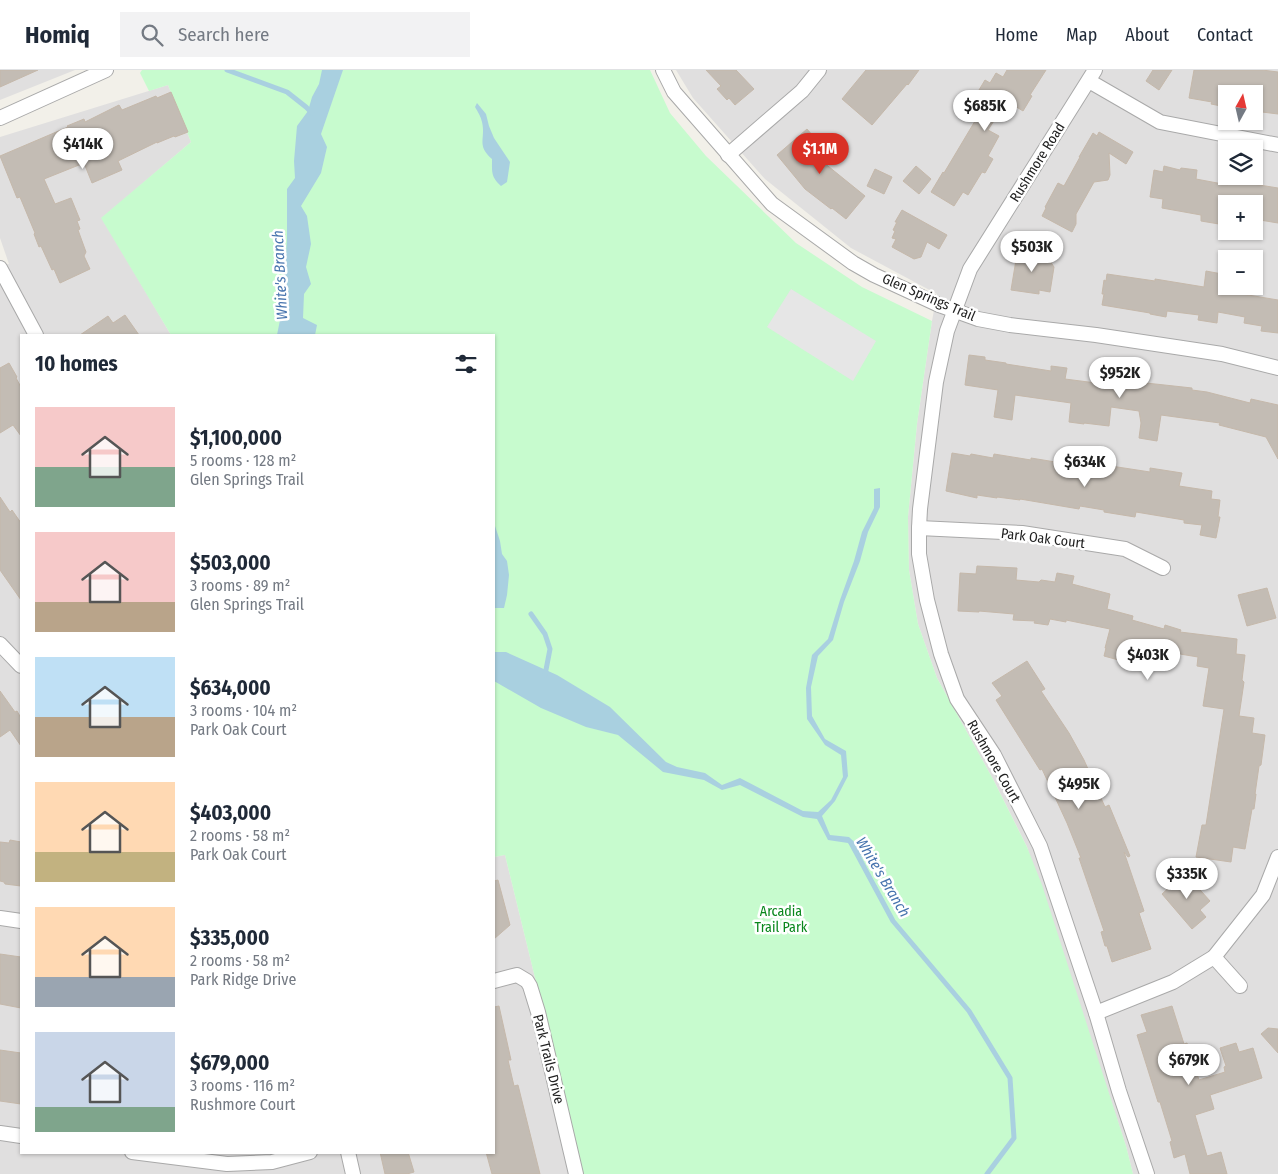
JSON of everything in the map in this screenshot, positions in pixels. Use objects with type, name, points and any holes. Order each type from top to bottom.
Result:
[{"type":"street","points":[[0,118],[106,70]]},
{"type":"street","name":"Glen Springs Trail","points":[[663,70],[674,92],[772,204],[853,263],[874,275],[939,305],[978,318],[1010,325],[1096,335],[1222,354],[1278,368]]},
{"type":"street","points":[[728,155],[802,91],[818,70]]},
{"type":"street","points":[[1092,75],[1160,122],[1278,145]]},
{"type":"street","name":"Rushmore Road","points":[[930,425],[936,382],[947,331],[970,269],[1092,75]]},
{"type":"street","points":[[0,268],[35,334]]},
{"type":"street","name":"Rushmore Court","points":[[930,425],[920,509],[919,554],[927,600],[941,654],[957,699],[994,755],[1040,846],[1147,1174]]},
{"type":"street","name":"Park Oak Court","points":[[919,528],[1022,533],[1125,549],[1163,568]]},
{"type":"street","points":[[0,644],[20,665]]},
{"type":"street","points":[[1096,1013],[1173,982],[1214,957],[1263,894],[1278,857]]},
{"type":"street","points":[[0,918],[20,921]]},
{"type":"street","points":[[1214,957],[1240,986]]},
{"type":"street","name":"Park Trails Drive","points":[[495,981],[517,975],[527,980],[530,986],[538,1012],[576,1174]]},
{"type":"street","points":[[0,1133],[20,1136]]},
{"type":"street","points":[[148,1154],[226,1164],[272,1162],[302,1154]]},
{"type":"street","points":[[348,1154],[353,1174]]},
{"type":"shaded area","points":[[0,70],[75,70],[0,100]]},
{"type":"shaded area","points":[[676,70],[1278,70],[1278,1174],[1133,1174],[1126,1146],[1027,847],[994,781],[937,678],[918,624],[909,570],[908,517],[917,424],[937,294],[851,248],[765,179],[693,98]]},
{"type":"shaded area","points":[[168,85],[191,142],[102,218],[170,334],[20,334],[20,1154],[495,1154],[495,857],[505,855],[583,1174],[0,1174],[0,266],[9,264],[0,238],[0,137]]},
{"type":"shaded area","points":[[791,289],[876,341],[853,381],[767,327]]},
{"type":"green space","name":"Arcadia Trail Park","points":[[142,70],[650,70],[670,113],[706,156],[796,243],[862,287],[932,321],[917,424],[908,517],[909,570],[918,624],[937,678],[994,781],[1027,847],[1042,885],[1126,1146],[1133,1174],[583,1174],[505,855],[495,857],[495,334],[170,334],[101,218],[191,142],[168,85],[149,91],[140,73]]},
{"type":"water","points":[[322,70],[343,70],[321,134],[327,147],[321,173],[301,206],[307,216],[311,244],[306,267],[311,284],[304,294],[303,318],[317,325],[315,334],[277,334],[282,310],[287,240],[287,189],[295,178],[294,161],[297,126],[308,111],[312,97],[319,84]]},
{"type":"water","points":[[477,103],[486,114],[494,138],[510,162],[507,182],[501,186],[492,171],[492,159],[484,150],[482,122],[475,107]]},
{"type":"water","points":[[880,488],[880,507],[868,532],[833,640],[818,656],[811,687],[812,716],[825,739],[846,751],[848,776],[835,801],[822,816],[830,835],[849,837],[868,855],[864,859],[848,843],[828,840],[817,819],[803,817],[740,785],[722,790],[704,780],[663,772],[618,735],[586,727],[541,708],[495,682],[495,652],[506,652],[557,675],[610,707],[666,762],[677,767],[705,773],[722,785],[740,778],[803,811],[818,812],[831,800],[843,777],[841,755],[825,745],[807,719],[806,688],[812,655],[828,639],[862,532],[874,508],[874,489]]},
{"type":"water","points":[[495,526],[502,554],[507,561],[509,575],[504,608],[495,608]]},
{"type":"building","points":[[0,70],[38,70],[0,87]]},
{"type":"building","points":[[706,70],[736,70],[754,89],[735,105],[729,98],[727,100],[717,89],[721,86]]},
{"type":"building","points":[[866,70],[919,70],[872,125],[842,99]]},
{"type":"building","points":[[1007,70],[1046,70],[1030,95],[1032,96],[1023,111],[1007,101],[988,130],[999,136],[988,156],[993,159],[985,173],[982,172],[968,195],[963,192],[954,206],[931,192],[981,111],[972,106],[975,101],[973,100],[985,80],[990,83],[996,73],[1003,77]]},
{"type":"building","points":[[1153,70],[1172,70],[1159,90],[1146,81]]},
{"type":"building","points":[[1194,70],[1262,70],[1278,72],[1278,114],[1263,112],[1263,85],[1218,85],[1218,105],[1211,104],[1212,102],[1189,98]]},
{"type":"building","points":[[171,92],[188,132],[157,142],[118,161],[122,170],[92,183],[84,163],[44,179],[55,204],[71,198],[80,220],[77,221],[80,229],[78,230],[86,252],[84,256],[90,269],[60,283],[41,246],[39,247],[20,197],[17,198],[0,156],[84,119],[85,122],[119,105],[122,110]]},
{"type":"building","points":[[807,129],[830,156],[823,162],[865,196],[846,219],[805,189],[777,155]]},
{"type":"building","points":[[1099,132],[1133,152],[1126,164],[1109,153],[1110,175],[1108,180],[1094,182],[1076,214],[1076,224],[1072,232],[1042,216],[1058,183],[1064,186],[1093,133],[1097,136]]},
{"type":"building","points":[[916,166],[931,179],[919,194],[903,181]]},
{"type":"building","points":[[1164,166],[1180,170],[1181,168],[1197,170],[1196,179],[1218,183],[1218,185],[1259,185],[1278,188],[1278,223],[1263,220],[1263,195],[1218,195],[1218,224],[1201,221],[1201,215],[1162,208],[1163,199],[1150,197],[1154,170],[1163,172]]},
{"type":"building","points":[[875,169],[892,177],[884,194],[867,186]]},
{"type":"building","points":[[902,210],[947,235],[939,249],[927,242],[921,257],[914,259],[892,247],[896,239],[892,238],[897,222],[895,222]]},
{"type":"building","points":[[1018,248],[1036,252],[1035,259],[1050,261],[1054,267],[1050,292],[1039,290],[1039,294],[1011,290]]},
{"type":"building","points":[[1206,271],[1218,273],[1218,295],[1248,295],[1278,300],[1278,333],[1261,331],[1262,326],[1244,323],[1245,317],[1218,312],[1217,323],[1198,320],[1199,315],[1167,311],[1166,317],[1102,305],[1104,280],[1106,281],[1107,274],[1204,287]]},
{"type":"building","points":[[125,315],[138,334],[81,334],[108,316],[113,323]]},
{"type":"building","points":[[969,355],[985,357],[985,360],[1051,371],[1051,366],[1067,368],[1065,379],[1096,383],[1097,374],[1137,379],[1137,382],[1192,388],[1192,390],[1250,403],[1251,399],[1278,405],[1278,459],[1266,437],[1219,425],[1220,423],[1161,415],[1157,441],[1139,438],[1141,423],[1139,411],[1111,407],[1109,426],[1084,424],[1069,422],[1071,403],[1015,395],[1012,420],[994,417],[998,390],[965,385]]},
{"type":"building","points":[[9,363],[20,385],[20,435],[13,425],[0,433],[0,368]]},
{"type":"building","points":[[952,453],[993,458],[994,454],[1031,460],[1031,458],[1110,471],[1111,466],[1150,472],[1150,468],[1182,473],[1179,486],[1212,491],[1211,499],[1220,500],[1218,517],[1220,517],[1216,538],[1200,535],[1202,525],[1184,523],[1184,520],[1136,512],[1135,517],[1080,506],[1079,509],[1020,499],[977,495],[977,498],[946,491]]},
{"type":"building","points":[[0,497],[10,512],[12,510],[20,522],[20,599],[0,570]]},
{"type":"building","points":[[977,566],[1017,568],[1016,580],[1055,582],[1057,573],[1074,576],[1072,584],[1110,594],[1107,609],[1133,616],[1132,620],[1164,629],[1165,625],[1181,630],[1180,632],[1237,639],[1236,654],[1245,655],[1242,680],[1244,682],[1239,716],[1254,718],[1252,733],[1265,735],[1254,809],[1252,809],[1245,849],[1233,847],[1231,862],[1196,857],[1202,825],[1206,825],[1224,709],[1203,706],[1209,668],[1197,666],[1198,657],[1174,653],[1173,659],[1137,649],[1133,664],[1104,656],[1110,629],[1066,620],[1066,622],[1050,619],[1048,625],[1034,623],[1035,621],[1013,620],[1014,614],[958,611],[960,573],[976,574]]},
{"type":"building","points":[[1267,588],[1276,618],[1247,626],[1238,595]]},
{"type":"building","points":[[1027,661],[1045,689],[1041,691],[1069,733],[1084,760],[1105,807],[1109,805],[1130,856],[1128,857],[1124,852],[1144,911],[1139,913],[1151,949],[1112,962],[1107,946],[1105,946],[1101,932],[1104,931],[1079,858],[1081,858],[1067,823],[1042,769],[1040,770],[996,700],[1002,696],[992,683]]},
{"type":"building","points":[[0,691],[20,716],[20,745],[10,730],[0,737]]},
{"type":"building","points":[[10,840],[20,842],[20,886],[5,884],[0,881],[0,842],[9,843]]},
{"type":"building","points":[[1185,873],[1210,901],[1200,910],[1206,917],[1192,929],[1162,894]]},
{"type":"building","points":[[498,880],[510,925],[495,938],[495,881]]},
{"type":"building","points":[[0,954],[20,957],[20,1008],[0,1004]]},
{"type":"building","points":[[499,1006],[511,1060],[508,1060],[514,1086],[518,1085],[540,1174],[492,1174],[487,1154],[495,1154],[495,1007]]},
{"type":"building","points":[[1172,1006],[1184,1044],[1187,1043],[1199,1080],[1225,1072],[1224,1067],[1226,1066],[1220,1048],[1236,1043],[1239,1052],[1253,1048],[1262,1078],[1210,1095],[1214,1109],[1195,1115],[1207,1156],[1221,1152],[1227,1174],[1190,1174],[1185,1154],[1174,1158],[1170,1142],[1172,1141],[1137,1035],[1147,1032],[1141,1015]]},
{"type":"building","points":[[1268,1028],[1278,1029],[1278,1053],[1261,1034]]},
{"type":"building","points":[[0,1050],[20,1053],[20,1104],[0,1101]]},
{"type":"building","points":[[380,1154],[409,1154],[414,1172],[407,1174],[385,1174]]},
{"type":"waterway","points":[[227,70],[287,92],[312,113]]},
{"type":"waterway","points":[[531,614],[545,634],[550,649],[545,675]]},
{"type":"waterway","name":"White's Branch","points":[[851,843],[893,921],[969,1011],[1010,1078],[1014,1138],[987,1174]]}]
